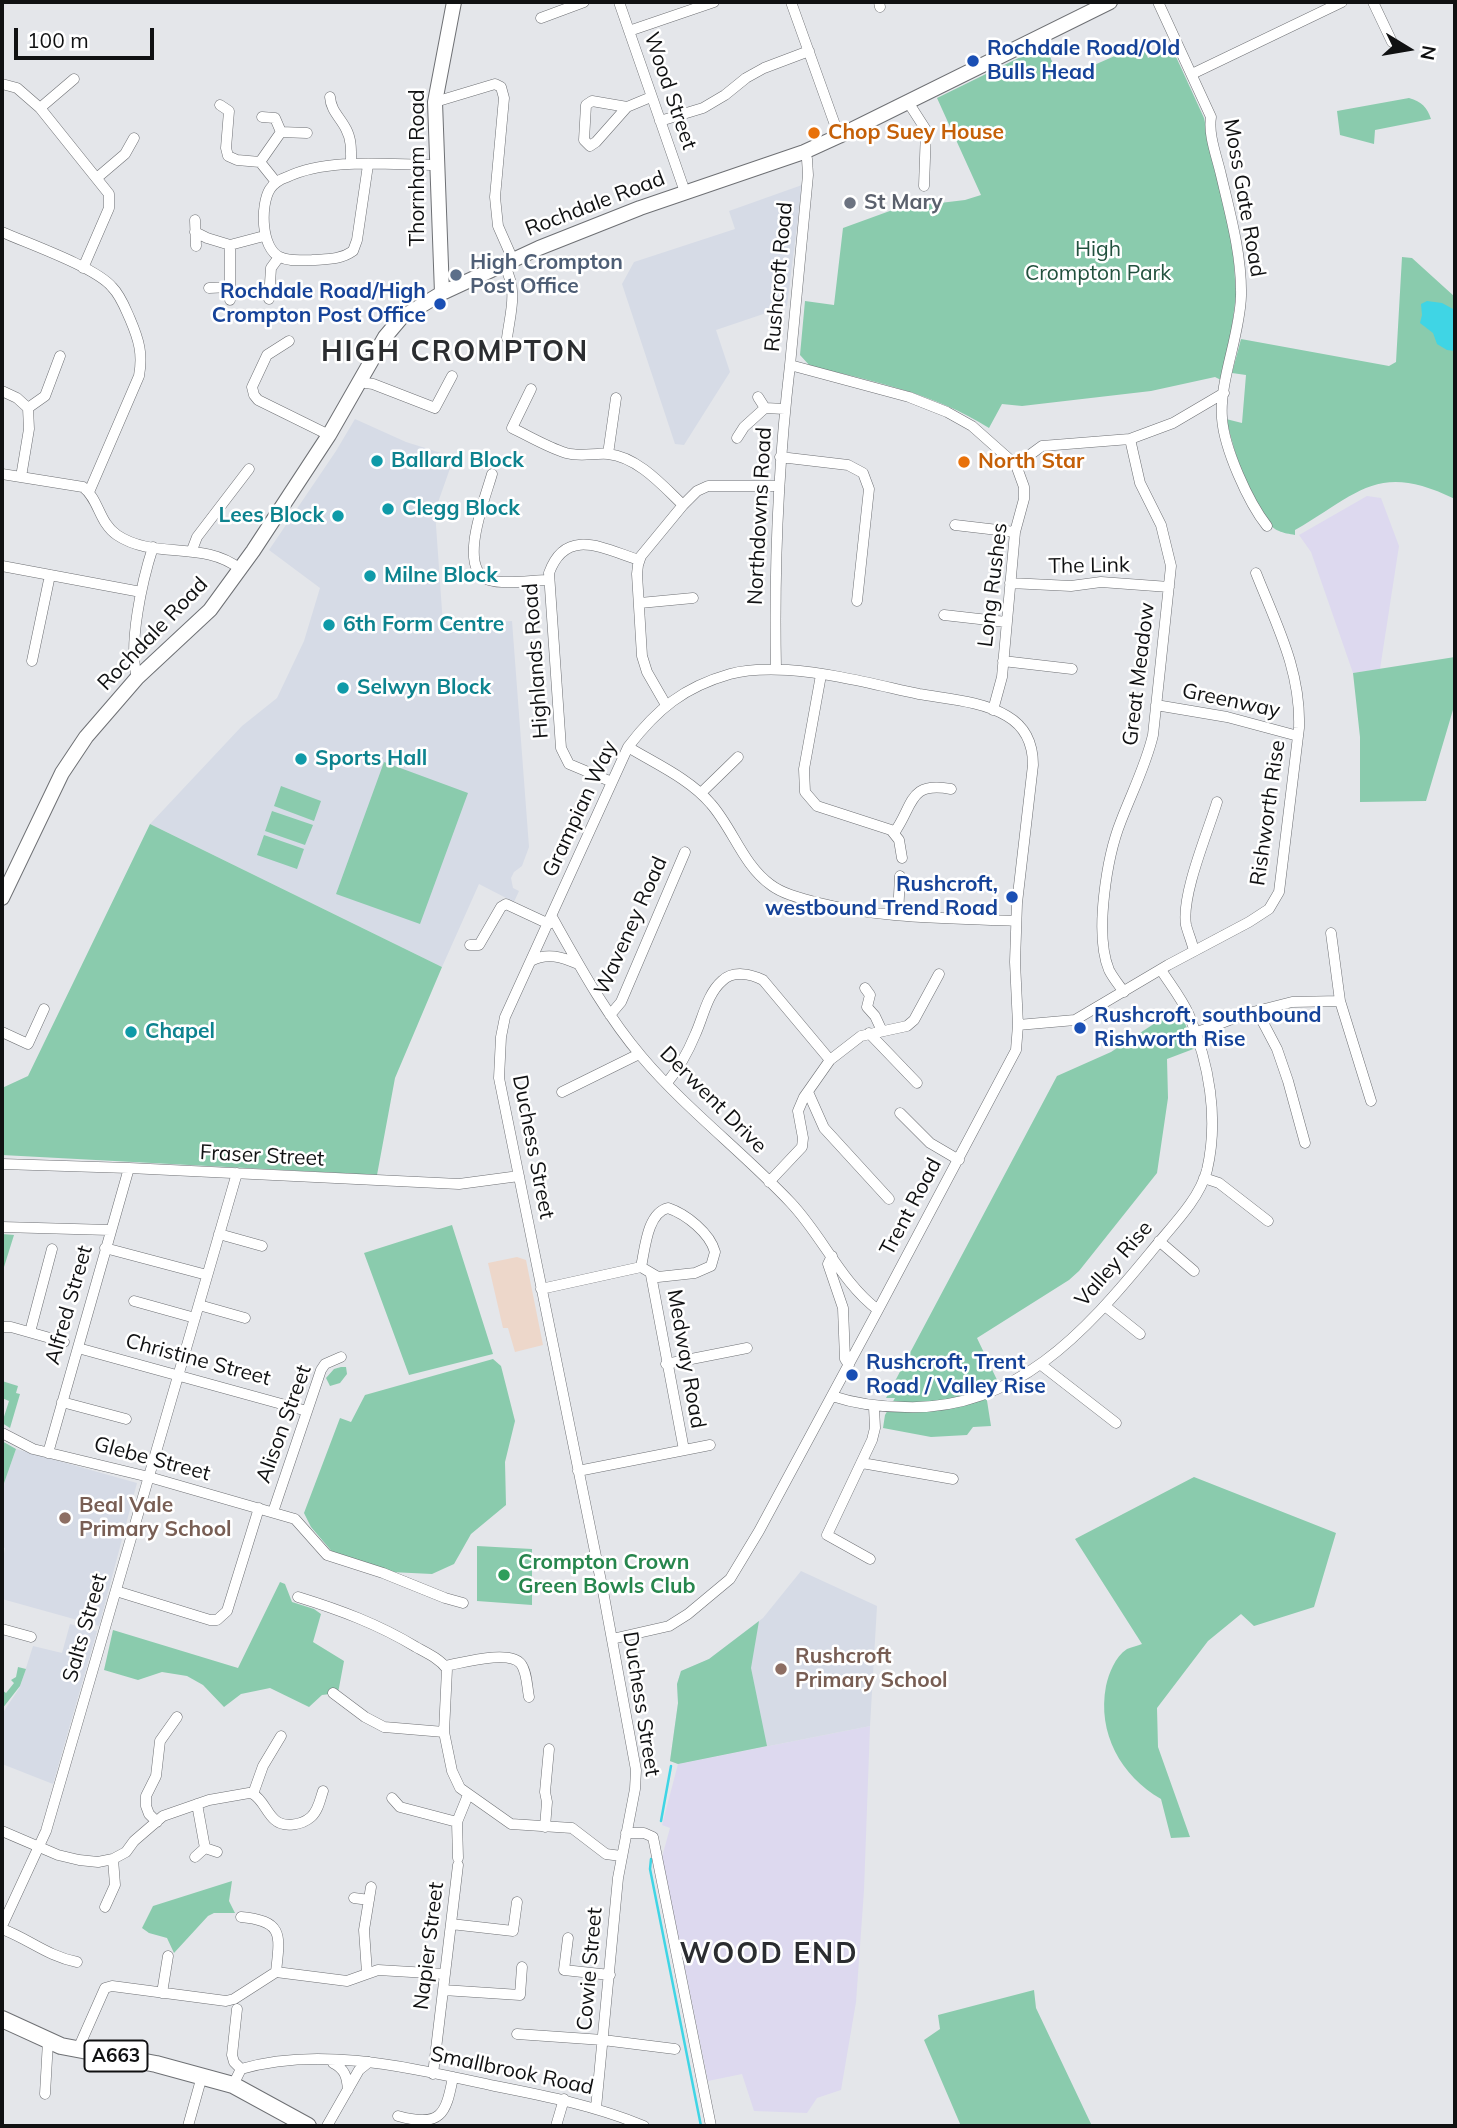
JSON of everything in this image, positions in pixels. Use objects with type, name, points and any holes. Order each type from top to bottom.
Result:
[{"type":"main road","name":"Thornham Road","points":[[442,293],[435,102],[454,2]]},
{"type":"main road","name":"Rochdale Road","points":[[2,898],[62,773],[86,737],[137,678],[210,610],[329,435],[385,337],[401,318],[442,293],[508,262],[685,192],[804,152],[1107,2]]},
{"type":"main road","name":"A663","points":[[2,2019],[48,2041],[233,2085],[307,2126]]},
{"type":"street","points":[[541,18],[584,2]]},
{"type":"street","name":"Wood Street","points":[[619,2],[685,192]]},
{"type":"street","points":[[629,31],[714,2]]},
{"type":"street","points":[[791,2],[839,136]]},
{"type":"street","name":"Moss Gate Road","points":[[1158,2],[1211,117],[1210,123],[1235,238],[1241,296],[1222,418],[1233,461],[1258,515],[1267,526]]},
{"type":"street","points":[[1192,74],[1342,2]]},
{"type":"street","points":[[1373,2],[1392,42]]},
{"type":"street","points":[[660,121],[703,108],[764,68],[808,51]]},
{"type":"street","points":[[40,108],[74,79]]},
{"type":"street","points":[[2,84],[17,88],[40,108],[109,194],[109,208],[83,268]]},
{"type":"street","points":[[435,102],[495,84],[501,87],[504,98],[495,197],[498,226],[512,280],[513,294],[507,338]]},
{"type":"street","points":[[331,97],[331,107],[346,127],[351,139],[351,164]]},
{"type":"street","points":[[626,107],[592,101],[586,106],[584,140],[590,146],[626,107],[652,97]]},
{"type":"street","points":[[908,102],[926,130],[924,186]]},
{"type":"street","points":[[241,106],[224,108],[228,156],[237,160],[260,162],[276,182]]},
{"type":"street","points":[[262,117],[275,118],[281,132]]},
{"type":"street","points":[[260,162],[281,132]]},
{"type":"street","points":[[281,132],[307,133]]},
{"type":"street","points":[[98,177],[125,154],[134,138]]},
{"type":"street","name":"Rushcroft Road","points":[[804,152],[808,175],[790,365],[909,397],[947,412],[972,426],[1016,465]]},
{"type":"street","points":[[368,165],[353,251],[336,260],[290,260],[279,257],[269,247],[264,236],[265,201],[276,182],[307,170],[331,165],[351,164],[436,165]]},
{"type":"street","points":[[195,220],[196,246]]},
{"type":"street","points":[[2,232],[83,268],[110,284],[120,296],[140,342],[142,359],[139,376],[89,492]]},
{"type":"street","points":[[195,232],[230,245],[264,236]]},
{"type":"street","points":[[230,245],[230,300]]},
{"type":"street","points":[[269,299],[271,268],[279,257]]},
{"type":"street","points":[[209,288],[230,287]]},
{"type":"street","points":[[289,341],[267,355],[252,391],[258,400],[329,435]]},
{"type":"street","points":[[28,408],[45,396],[60,356]]},
{"type":"street","name":"Northdowns Road","points":[[776,670],[774,579],[778,486],[790,365]]},
{"type":"street","points":[[359,382],[373,384],[435,408],[452,376]]},
{"type":"street","points":[[531,389],[512,428],[566,453],[589,456],[608,454],[633,463],[651,475],[683,505]]},
{"type":"street","points":[[2,391],[17,398],[28,408],[29,429],[21,477]]},
{"type":"street","points":[[1016,465],[1042,446],[1130,439],[1173,423],[1224,393]]},
{"type":"street","points":[[758,397],[765,408]]},
{"type":"street","points":[[608,454],[616,398]]},
{"type":"street","points":[[737,438],[744,427],[765,408],[785,409]]},
{"type":"street","name":"Great Meadow","points":[[1124,992],[1109,970],[1106,957],[1106,874],[1119,823],[1147,759],[1156,705],[1171,566],[1167,542],[1140,483],[1130,439]]},
{"type":"street","points":[[780,457],[848,465],[863,473],[869,489],[857,601]]},
{"type":"street","name":"Long Rushes","points":[[993,710],[1002,677],[1015,532],[1024,499],[1024,487],[1016,465]]},
{"type":"street","points":[[192,550],[197,537],[249,469]]},
{"type":"street","points":[[2,474],[83,487],[89,492],[103,520],[117,535],[153,547],[192,550],[220,556],[240,569]]},
{"type":"street","points":[[492,474],[472,545],[478,573],[487,580],[494,581],[549,580]]},
{"type":"street","points":[[666,705],[646,672],[642,656],[637,574],[639,560],[683,505],[697,491],[708,485],[778,486]]},
{"type":"street","points":[[955,525],[1015,532]]},
{"type":"street","name":"Highlands Road","points":[[611,782],[569,764],[561,748],[549,580],[555,558],[571,545],[586,544],[639,560]]},
{"type":"street","points":[[137,678],[133,663],[141,592],[153,547]]},
{"type":"street","points":[[2,566],[141,592]]},
{"type":"street","name":"Rishworth Rise","points":[[1018,1025],[1075,1020],[1249,922],[1269,909],[1275,901],[1279,892],[1300,702],[1289,655],[1256,573]]},
{"type":"street","points":[[32,661],[50,575]]},
{"type":"street","name":"The Link","points":[[1010,583],[1071,586],[1101,582],[1169,587]]},
{"type":"street","points":[[640,603],[693,598]]},
{"type":"street","points":[[944,615],[1006,622]]},
{"type":"street","points":[[1003,662],[1072,669]]},
{"type":"street","name":"Grampian Way","points":[[505,1017],[628,747],[648,721],[689,690],[732,674],[776,670],[821,675],[993,710]]},
{"type":"street","points":[[821,675],[804,769],[805,792],[817,806],[891,830],[899,840],[902,858]]},
{"type":"street","name":"Greenway","points":[[1156,705],[1227,717],[1298,736]]},
{"type":"street","name":"Trent Road","points":[[612,1639],[669,1626],[730,1579],[849,1365],[1016,1050],[1016,921],[1033,748],[1024,730],[1007,716],[993,710]]},
{"type":"street","points":[[628,747],[701,793],[712,805],[749,862],[769,884],[782,891],[841,908],[898,915],[1016,921]]},
{"type":"street","points":[[701,793],[738,757]]},
{"type":"street","points":[[894,833],[918,791],[928,786],[951,789]]},
{"type":"street","points":[[1194,951],[1186,923],[1186,908],[1191,883],[1217,802]]},
{"type":"street","name":"Waveney Road","points":[[610,1015],[621,1002],[685,852]]},
{"type":"street","points":[[898,915],[900,876]]},
{"type":"street","points":[[470,945],[479,944],[501,907],[506,904],[550,921]]},
{"type":"street","name":"Derwent Drive","points":[[550,921],[610,1015],[639,1054],[792,1204],[844,1275],[865,1300],[878,1310]]},
{"type":"street","points":[[1331,933],[1340,1001],[1371,1101]]},
{"type":"street","points":[[531,961],[540,956],[554,956],[579,964]]},
{"type":"street","name":"Valley Rise","points":[[832,1396],[854,1404],[874,1407],[934,1408],[966,1402],[996,1391],[1040,1364],[1081,1331],[1105,1306],[1194,1196],[1204,1178],[1210,1147],[1212,1100],[1188,1013],[1161,970]]},
{"type":"street","points":[[667,1083],[678,1070],[709,999],[720,981],[737,974],[754,975],[763,980],[830,1060]]},
{"type":"street","points":[[769,1182],[802,1147],[798,1111],[830,1060],[861,1035],[907,1026],[914,1020],[939,974]]},
{"type":"street","points":[[865,988],[870,995],[867,1007],[882,1031]]},
{"type":"street","points":[[1195,1033],[1256,1011],[1292,1002],[1340,1001]]},
{"type":"street","points":[[2,1032],[28,1044],[44,1009]]},
{"type":"street","points":[[1256,1011],[1277,1049],[1305,1143]]},
{"type":"street","name":"Duchess Street","points":[[505,1017],[499,1078],[636,1770],[626,1833]]},
{"type":"street","points":[[869,1033],[917,1083]]},
{"type":"street","points":[[562,1092],[639,1054]]},
{"type":"street","points":[[808,1092],[824,1128],[889,1199]]},
{"type":"street","points":[[900,1113],[930,1143],[959,1160]]},
{"type":"street","name":"Fraser Street","points":[[2,1164],[459,1184],[519,1176]]},
{"type":"street","name":"Alfred Street","points":[[48,1453],[129,1168]]},
{"type":"street","name":"Salts Street","points":[[2,1928],[40,1847],[237,1173]]},
{"type":"street","points":[[1204,1178],[1219,1183],[1268,1221]]},
{"type":"street","points":[[663,1209],[677,1211],[708,1238],[714,1247],[714,1258],[705,1270],[658,1277],[641,1267],[650,1227],[655,1216],[663,1209]]},
{"type":"street","points":[[2,1227],[110,1230]]},
{"type":"street","points":[[219,1234],[262,1246]]},
{"type":"street","points":[[1159,1241],[1194,1271]]},
{"type":"street","points":[[30,1332],[52,1248]]},
{"type":"street","points":[[105,1248],[207,1275]]},
{"type":"street","name":"Derwent Drive","points":[[832,1256],[828,1264],[843,1308],[845,1359],[849,1365]]},
{"type":"street","points":[[541,1289],[641,1267]]},
{"type":"street","name":"Medway Road","points":[[651,1275],[684,1450]]},
{"type":"street","points":[[134,1301],[195,1318]]},
{"type":"street","points":[[199,1305],[245,1318]]},
{"type":"street","points":[[1105,1306],[1140,1334]]},
{"type":"street","points":[[2,1327],[64,1342]]},
{"type":"street","name":"Christine Street","points":[[78,1348],[307,1411]]},
{"type":"street","points":[[666,1364],[747,1348]]},
{"type":"street","name":"Alison Street","points":[[273,1512],[321,1370],[325,1364],[341,1357]]},
{"type":"street","points":[[1040,1364],[1116,1423]]},
{"type":"street","points":[[62,1402],[126,1419]]},
{"type":"street","points":[[870,1559],[827,1535],[872,1440],[874,1407]]},
{"type":"street","name":"Glebe Street","points":[[2,1433],[48,1453],[149,1477],[295,1519],[327,1555],[463,1602]]},
{"type":"street","points":[[578,1471],[710,1445]]},
{"type":"street","points":[[862,1463],[953,1479]]},
{"type":"street","points":[[116,1591],[217,1620],[227,1611],[259,1508]]},
{"type":"street","points":[[298,1597],[374,1624],[445,1666],[509,1656],[520,1662],[524,1669],[529,1697]]},
{"type":"street","points":[[2,1631],[31,1637]]},
{"type":"street","points":[[445,1666],[444,1732],[452,1771],[460,1788],[511,1824],[572,1828],[606,1854],[621,1856]]},
{"type":"street","points":[[333,1693],[384,1727],[444,1732]]},
{"type":"street","points":[[157,1822],[149,1814],[146,1796],[156,1776],[160,1741],[177,1717]]},
{"type":"street","points":[[253,1794],[264,1766],[281,1736]]},
{"type":"street","points":[[545,1826],[545,1792],[550,1749]]},
{"type":"street","points":[[2,1831],[58,1855],[98,1862],[113,1859],[126,1852],[134,1840],[163,1816],[209,1800],[253,1794],[279,1823],[288,1825],[311,1817],[323,1791]]},
{"type":"street","points":[[392,1798],[400,1807],[457,1822],[468,1795]]},
{"type":"street","points":[[197,1804],[205,1848]]},
{"type":"street","name":"Napier Street","points":[[433,2074],[458,1862],[455,1830],[457,1822]]},
{"type":"street","points":[[626,1833],[644,1833],[653,1837],[711,2126]]},
{"type":"street","name":"Cowie Street","points":[[596,2108],[621,1856],[626,1833]]},
{"type":"street","points":[[205,1848],[217,1852]]},
{"type":"street","points":[[195,1857],[205,1848]]},
{"type":"street","points":[[105,1907],[115,1885],[113,1859]]},
{"type":"street","points":[[367,1973],[365,1930],[371,1887]]},
{"type":"street","points":[[354,1898],[369,1900]]},
{"type":"street","points":[[451,1924],[513,1931],[517,1902]]},
{"type":"street","points":[[241,1917],[261,1919],[272,1924],[279,1934],[276,1972]]},
{"type":"street","points":[[2,1928],[58,1958],[77,1962]]},
{"type":"street","points":[[568,1938],[565,1970],[610,1975]]},
{"type":"street","points":[[162,1993],[168,1956]]},
{"type":"street","points":[[443,1990],[520,1995],[522,1967]]},
{"type":"street","points":[[78,2049],[105,1988],[112,1986],[226,2001],[234,1999],[276,1972],[347,1981],[367,1973],[389,1970],[445,1974]]},
{"type":"street","points":[[233,2085],[242,2069],[234,2062],[232,2055],[237,2009]]},
{"type":"street","points":[[517,2034],[603,2040],[675,2049]]},
{"type":"street","points":[[45,2094],[48,2041]]},
{"type":"street","name":"Smallbrook Road","points":[[242,2069],[263,2062],[290,2059],[369,2062],[564,2099],[639,2125]]},
{"type":"street","points":[[326,2060],[341,2067],[347,2079],[348,2091]]},
{"type":"street","points":[[327,2126],[359,2070],[369,2062]]},
{"type":"street","points":[[188,2126],[202,2076]]},
{"type":"street","points":[[398,2116],[420,2124],[443,2115],[447,2109],[453,2077]]},
{"type":"street","points":[[556,2126],[564,2099]]},
{"type":"shaded area","points":[[802,185],[787,306],[716,330],[730,372],[684,445],[675,444],[622,284],[634,262],[735,229],[729,211]]},
{"type":"shaded area","points":[[355,419],[406,442],[454,457],[435,511],[443,625],[512,621],[529,847],[522,866],[511,878],[513,888],[519,891],[514,902],[479,884],[442,967],[150,824],[242,726],[277,698],[304,641],[320,588],[269,550]]},
{"type":"shaded area","points":[[1367,496],[1381,498],[1399,546],[1380,669],[1353,673],[1311,552],[1299,535]]},
{"type":"shaded area","points":[[517,1257],[526,1260],[543,1345],[515,1352],[508,1328],[503,1328],[488,1263]]},
{"type":"shaded area","name":"Beal Vale Primary School","points":[[16,1449],[137,1483],[99,1626],[2,1599],[5,1548],[2,1547],[2,1489]]},
{"type":"shaded area","name":"Rushcroft Primary School","points":[[801,1571],[877,1606],[870,1726],[678,1764],[670,1761],[678,1703],[677,1684],[681,1671],[709,1659],[763,1618]]},
{"type":"shaded area","points":[[70,1624],[97,1631],[53,1784],[2,1764],[2,1714],[20,1687],[33,1646],[62,1653]]},
{"type":"shaded area","points":[[870,1726],[864,1890],[856,2002],[841,2090],[817,2098],[807,2113],[754,2111],[742,2074],[708,2081],[662,1857],[670,1828],[662,1825],[678,1764]]},
{"type":"green space","name":"High Crompton Park","points":[[1142,44],[1148,58],[1172,48],[1204,118],[1233,248],[1236,295],[1229,350],[1221,380],[1215,377],[1151,391],[1022,406],[1002,404],[989,428],[925,397],[810,366],[800,355],[805,301],[834,305],[843,228],[898,208],[965,200],[981,195],[937,98],[1045,45],[1060,80]]},
{"type":"green space","points":[[1409,98],[1423,106],[1431,119],[1375,130],[1374,144],[1340,135],[1337,111]]},
{"type":"green space","points":[[1402,257],[1412,258],[1455,297],[1455,499],[1429,488],[1387,482],[1353,494],[1295,530],[1295,535],[1279,531],[1269,524],[1252,498],[1226,419],[1242,423],[1246,375],[1232,373],[1241,339],[1389,366],[1396,362]]},
{"type":"green space","points":[[1455,657],[1455,703],[1426,801],[1360,802],[1360,737],[1353,673]]},
{"type":"green space","points":[[384,762],[468,793],[420,924],[336,894]]},
{"type":"green space","points":[[281,786],[321,801],[314,821],[274,806]]},
{"type":"green space","points":[[272,811],[313,825],[305,845],[265,831]]},
{"type":"green space","points":[[150,824],[442,967],[395,1078],[377,1175],[2,1155],[2,1088],[28,1076]]},
{"type":"green space","points":[[264,835],[304,849],[297,869],[257,855]]},
{"type":"green space","points":[[1178,1008],[1196,1048],[1167,1059],[1168,1098],[1157,1173],[1079,1271],[977,1338],[998,1382],[985,1388],[991,1426],[973,1427],[967,1435],[931,1437],[883,1428],[885,1415],[895,1398],[886,1398],[1057,1076],[1111,1052]]},
{"type":"green space","points":[[452,1225],[493,1354],[409,1375],[364,1253]]},
{"type":"green space","points":[[2,1234],[14,1235],[4,1267],[2,1266]]},
{"type":"green space","points":[[493,1359],[501,1366],[515,1421],[505,1462],[506,1505],[471,1534],[454,1564],[432,1574],[391,1572],[334,1554],[311,1527],[304,1513],[340,1418],[351,1422],[365,1395]]},
{"type":"green space","points":[[346,1367],[347,1374],[340,1383],[330,1386],[326,1378],[334,1369]]},
{"type":"green space","points":[[2,1381],[18,1386],[16,1393],[20,1394],[10,1428],[2,1423],[9,1401],[2,1398]]},
{"type":"green space","points":[[2,1441],[16,1449],[2,1489]]},
{"type":"green space","points":[[1194,1477],[1336,1533],[1314,1607],[1254,1626],[1241,1614],[1208,1641],[1157,1708],[1158,1747],[1190,1837],[1171,1838],[1161,1799],[1134,1778],[1124,1766],[1115,1752],[1105,1720],[1106,1686],[1113,1666],[1127,1649],[1142,1644],[1075,1539]]},
{"type":"green space","name":"Crompton Crown Green Bowls Club","points":[[477,1546],[532,1549],[532,1605],[477,1601]]},
{"type":"green space","points":[[280,1582],[285,1584],[292,1602],[321,1614],[313,1642],[344,1661],[338,1693],[322,1695],[309,1707],[270,1688],[241,1694],[224,1707],[203,1685],[187,1676],[162,1672],[138,1680],[104,1670],[113,1630],[238,1668]]},
{"type":"green space","points":[[759,1621],[751,1668],[767,1746],[678,1764],[670,1761],[678,1703],[677,1684],[681,1671],[709,1659]]},
{"type":"green space","points":[[18,1667],[26,1669],[20,1686],[2,1709],[2,1690],[6,1693],[14,1683],[11,1680],[16,1677]]},
{"type":"green space","points":[[232,1881],[229,1901],[235,1913],[214,1913],[208,1916],[174,1953],[167,1938],[142,1928],[153,1906]]},
{"type":"green space","points":[[1034,1990],[1036,2008],[1092,2126],[961,2126],[924,2040],[940,2029],[938,2015]]},
{"type":"water","points":[[1427,301],[1442,303],[1455,310],[1455,351],[1437,344],[1433,333],[1420,323],[1421,304]]},
{"type":"waterway","points":[[661,1821],[671,1766]]},
{"type":"waterway","points":[[651,1859],[650,1869],[701,2126]]},
{"type":"place","name":"Rochdale Road/Old Bulls Head","points":[[973,61]]},
{"type":"place","name":"Chop Suey House","points":[[814,133]]},
{"type":"place","name":"St Mary","points":[[850,203]]},
{"type":"place","name":"High Crompton Post Office","points":[[456,275]]},
{"type":"place","name":"Rochdale Road/High Crompton Post Office","points":[[440,304]]},
{"type":"place","name":"Ballard Block","points":[[377,461]]},
{"type":"place","name":"North Star","points":[[964,462]]},
{"type":"place","name":"Clegg Block","points":[[388,509]]},
{"type":"place","name":"Lees Block","points":[[338,516]]},
{"type":"place","name":"Milne Block","points":[[370,576]]},
{"type":"place","name":"6th Form Centre","points":[[329,625]]},
{"type":"place","name":"Selwyn Block","points":[[343,688]]},
{"type":"place","name":"Sports Hall","points":[[301,759]]},
{"type":"place","name":"Rushcroft, westbound Trend Road","points":[[1012,897]]},
{"type":"place","name":"Rushcroft, southbound Rishworth Rise","points":[[1080,1028]]},
{"type":"place","name":"Chapel","points":[[131,1032]]},
{"type":"place","name":"Rushcroft, Trent Road / Valley Rise","points":[[852,1375]]},
{"type":"place","name":"Beal Vale Primary School","points":[[65,1518]]},
{"type":"place","name":"Crompton Crown Green Bowls Club","points":[[504,1575]]},
{"type":"place","name":"Rushcroft Primary School","points":[[781,1669]]},
{"type":"district","name":"HIGH CROMPTON","points":[[455,353]]},
{"type":"district","name":"WOOD END","points":[[769,1955]]}]
